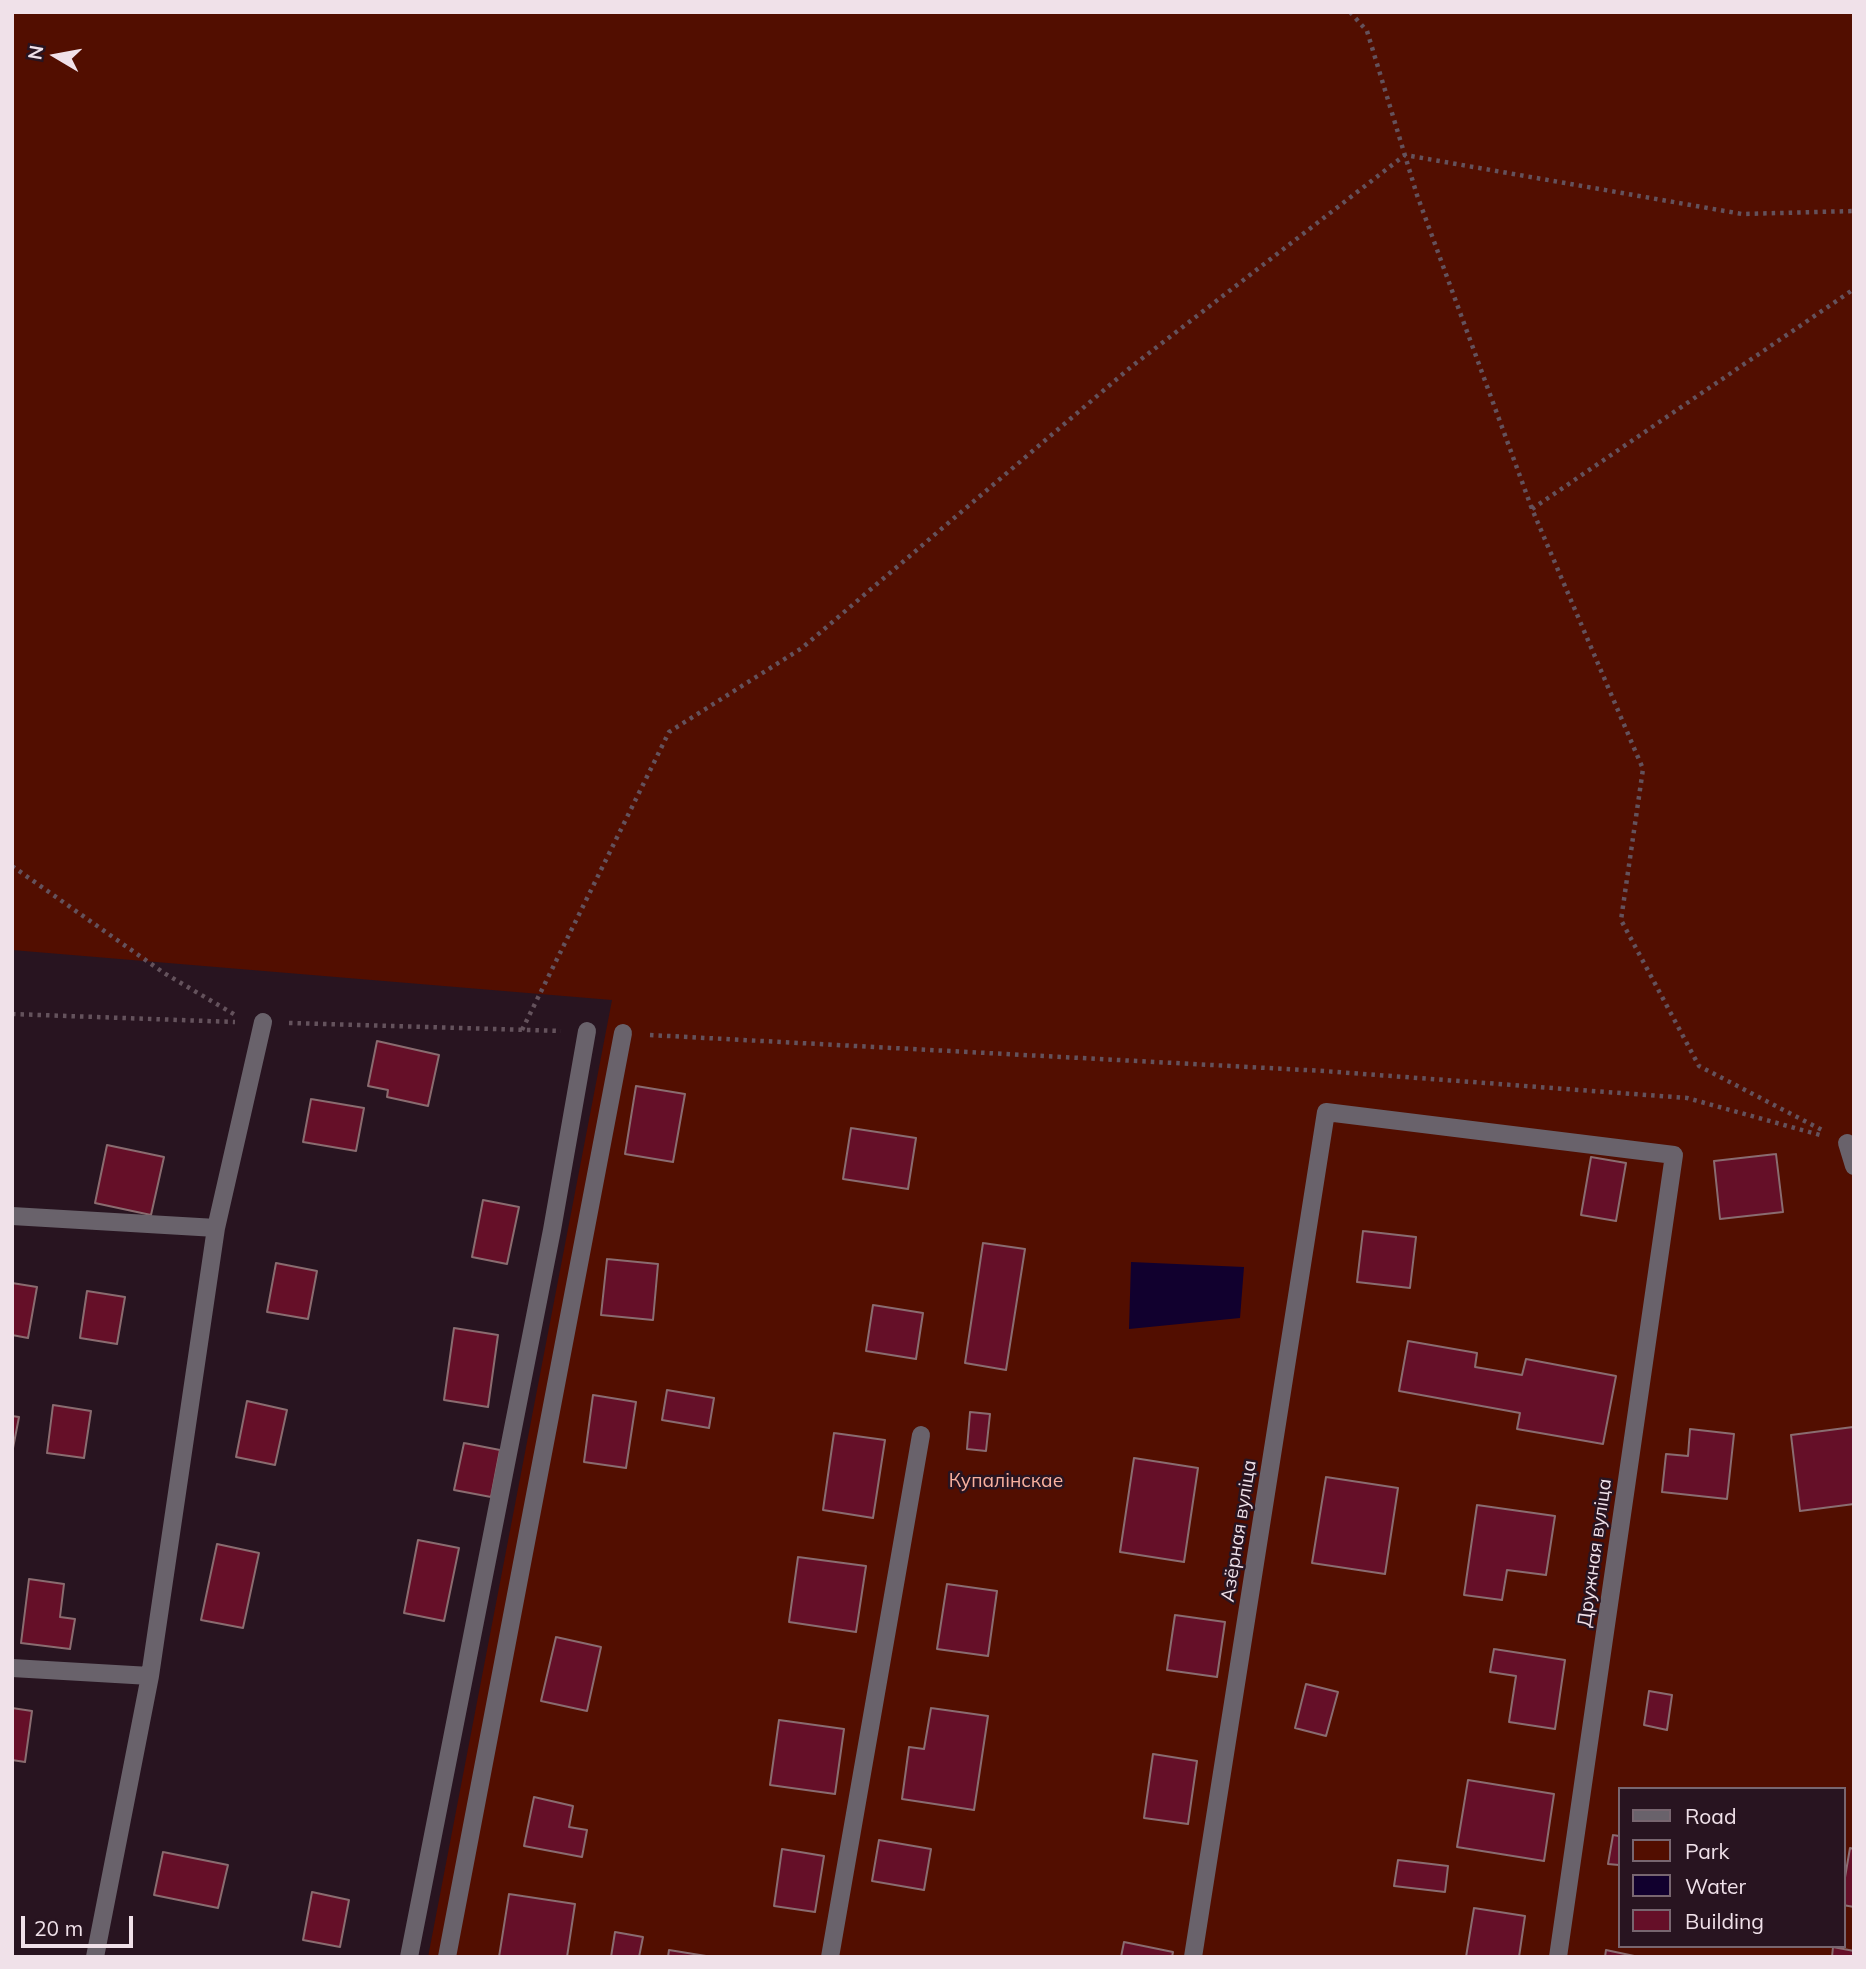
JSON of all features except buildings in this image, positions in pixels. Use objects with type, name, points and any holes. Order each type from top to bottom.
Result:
[{"type":"street","points":[[95,1957],[150,1676],[216,1228],[255,1022]]},
{"type":"street","points":[[409,1957],[552,1230],[587,1031]]},
{"type":"street","points":[[447,1957],[623,1033]]},
{"type":"street","name":"Дружная вуліца","points":[[1326,1112],[1674,1155],[1558,1957]]},
{"type":"street","name":"Азёрная вуліца","points":[[1193,1957],[1326,1112]]},
{"type":"street","points":[[1847,1143],[1854,1166]]},
{"type":"street","points":[[12,1216],[216,1228]]},
{"type":"street","points":[[830,1957],[921,1435]]},
{"type":"street","points":[[12,1668],[150,1676]]},
{"type":"path","points":[[1350,12],[1367,31],[1417,195],[1532,509],[1643,769],[1621,920],[1699,1066],[1847,1143]]},
{"type":"path","points":[[522,1030],[668,732],[802,648],[1131,368],[1405,155],[1742,214],[1854,211]]},
{"type":"path","points":[[1532,509],[1854,289]]},
{"type":"path","points":[[12,866],[164,974],[255,1022]]},
{"type":"path","points":[[12,1014],[587,1031]]},
{"type":"path","points":[[623,1033],[1324,1071],[1687,1098],[1847,1143]]},
{"type":"green space","name":"Купалінскае","points":[[12,12],[1854,12],[1854,1957],[428,1957],[612,1000],[12,950]]},
{"type":"water","points":[[1131,1262],[1244,1267],[1240,1318],[1129,1329]]}]
